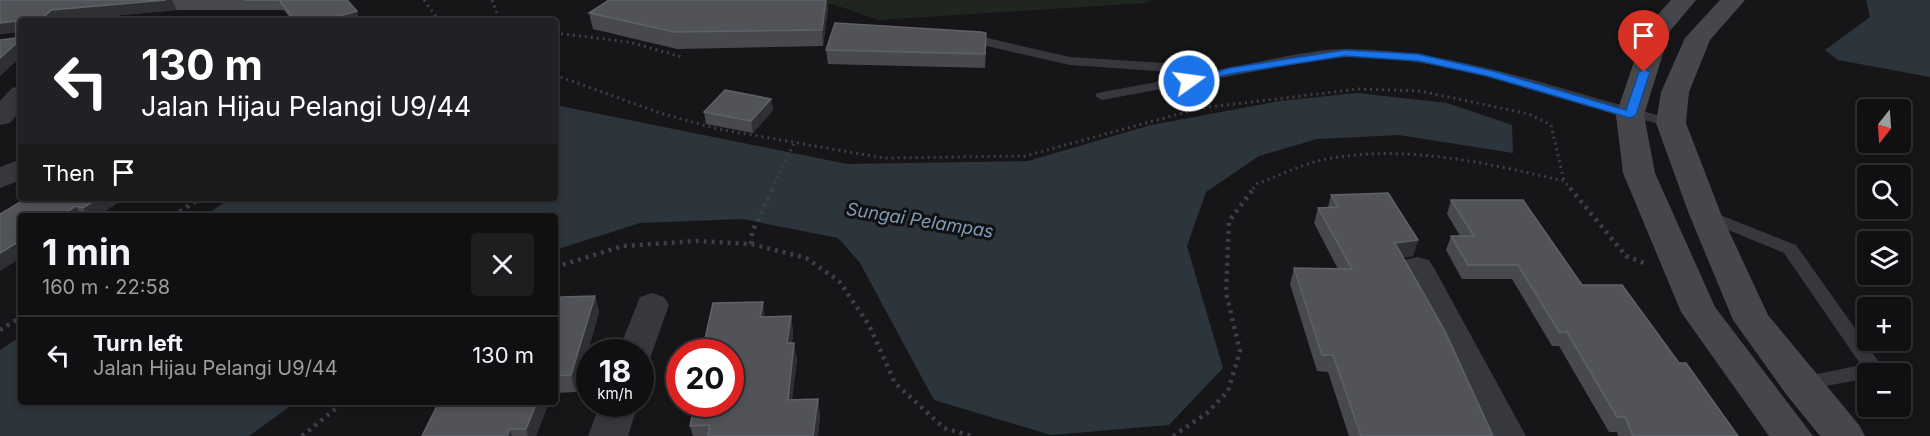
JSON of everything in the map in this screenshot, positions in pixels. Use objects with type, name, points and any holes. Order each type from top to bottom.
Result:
[{"type":"street","points":[[1684,0],[1658,30],[1630,115],[1639,173],[1699,312],[1792,436]]},
{"type":"street","points":[[1733,0],[1698,38],[1676,92],[1671,123],[1704,214],[1752,320],[1800,384],[1844,436]]},
{"type":"street","points":[[0,117],[18,97]]},
{"type":"street","points":[[0,179],[18,170]]},
{"type":"street","points":[[1418,268],[1506,436]]},
{"type":"street","points":[[640,339],[652,305]]},
{"type":"street","points":[[608,436],[615,417]]},
{"type":"lane","points":[[951,37],[996,41],[1028,54],[1101,66],[1230,71]]},
{"type":"lane","points":[[1102,96],[1169,86],[1230,71],[1345,53],[1418,57],[1489,73],[1630,115],[1671,123]]},
{"type":"lane","points":[[1704,214],[1790,249],[1874,370],[1800,384]]},
{"type":"path","points":[[424,0],[438,18]]},
{"type":"path","points":[[492,0],[499,18]]},
{"type":"path","points":[[558,33],[629,42],[682,57]]},
{"type":"path","points":[[558,76],[660,113],[718,129],[884,158],[1025,156],[1201,108],[1359,90],[1420,91],[1528,114],[1551,125],[1564,181],[1626,256],[1650,265],[1681,271]]},
{"type":"path","points":[[752,244],[752,232],[794,143]]},
{"type":"path","points":[[1173,436],[1207,413],[1228,391],[1240,351],[1226,293],[1228,220],[1257,184],[1321,160],[1385,152],[1496,165],[1564,181]]},
{"type":"path","points":[[178,213],[196,201]]},
{"type":"path","points":[[558,266],[623,246],[696,242],[752,244],[806,258],[839,281],[869,325],[895,383],[944,428],[972,436]]},
{"type":"path","points":[[0,330],[18,319]]},
{"type":"path","points":[[302,436],[341,405]]},
{"type":"shaded area","points":[[699,0],[1153,0],[1145,3],[879,20],[832,4],[713,5]]},
{"type":"water","points":[[1866,0],[1930,0],[1930,77],[1838,60],[1825,50],[1870,17]]},
{"type":"water","name":"Sungai Pelampas","points":[[1357,93],[1447,103],[1512,125],[1513,153],[1399,135],[1317,139],[1259,156],[1206,192],[1187,246],[1223,368],[1169,425],[1051,435],[934,400],[860,263],[838,238],[742,219],[640,223],[558,249],[558,213],[208,213],[226,201],[558,201],[558,106],[847,164],[1028,161],[1151,125],[1280,101]]},
{"type":"water","points":[[18,338],[18,405],[292,405],[249,436],[0,436],[0,350]]},
{"type":"building","points":[[0,0],[166,0],[51,10],[43,18],[18,18],[18,42],[0,58],[0,40],[16,38],[16,21],[0,23]]},
{"type":"building","points":[[279,0],[347,0],[357,11],[332,18],[293,18]]},
{"type":"building","points":[[609,0],[826,0],[822,30],[674,32],[589,13]]},
{"type":"building","points":[[835,23],[986,33],[985,54],[826,50]]},
{"type":"building","points":[[725,90],[771,99],[751,121],[704,112]]},
{"type":"building","points":[[1388,193],[1418,240],[1395,243],[1445,331],[1493,436],[1361,436],[1333,355],[1322,355],[1294,268],[1352,269],[1318,208],[1338,207],[1331,195]]},
{"type":"building","points":[[1451,200],[1523,200],[1582,285],[1622,285],[1679,363],[1686,363],[1738,436],[1633,436],[1625,417],[1617,417],[1567,332],[1559,332],[1518,265],[1468,265],[1451,236],[1474,236]]},
{"type":"building","points":[[22,201],[94,201],[83,208],[76,206],[65,213],[18,213],[18,242],[0,253],[0,214]]},
{"type":"building","points":[[595,296],[582,339],[576,339],[576,359],[571,375],[558,376],[558,304],[561,297]]},
{"type":"building","points":[[763,302],[760,317],[791,316],[787,343],[794,343],[788,400],[818,399],[813,436],[708,436],[710,425],[690,426],[692,417],[744,417],[744,339],[705,339],[713,303]]},
{"type":"building","points":[[438,405],[536,405],[526,429],[510,429],[507,436],[422,436]]},
{"type":"route","points":[[1189,81],[1230,71],[1345,53],[1418,57],[1489,73],[1630,115],[1644,72]]}]
